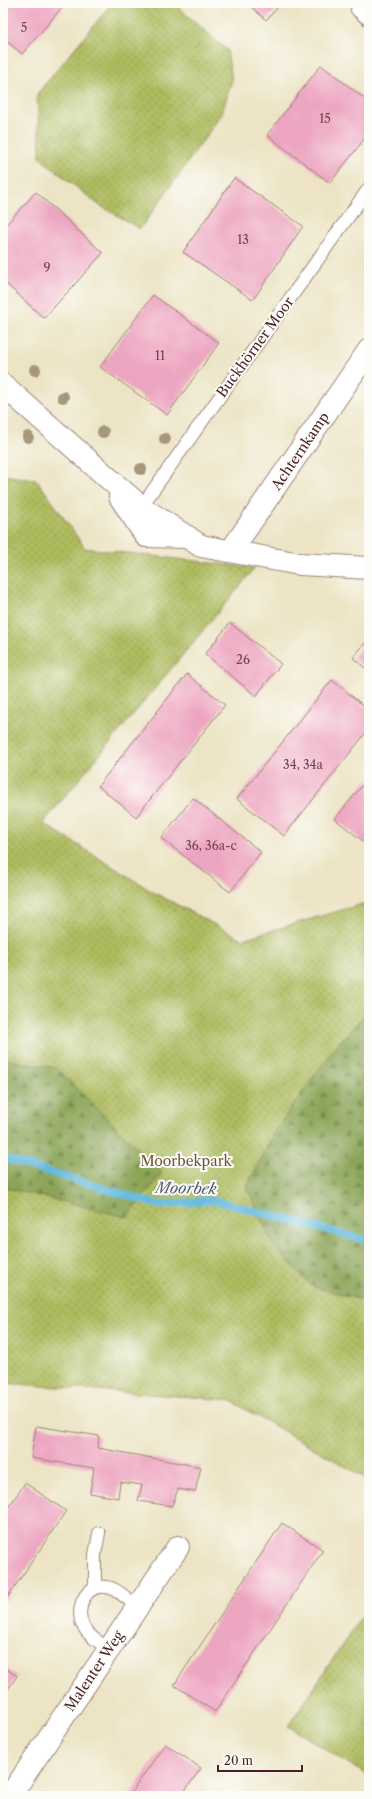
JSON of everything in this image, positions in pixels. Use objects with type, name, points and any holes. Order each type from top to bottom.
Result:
[{"type":"street","name":"Achternkamp","points":[[231,551],[369,350]]},
{"type":"street","points":[[3,385],[141,507],[201,546],[300,564],[369,568]]},
{"type":"street","points":[[106,476],[146,536],[188,537]]},
{"type":"street","name":"Malenter Weg","points":[[10,1796],[178,1547]]},
{"type":"lane","points":[[357,10],[369,20]]},
{"type":"lane","name":"Buckhörner Moor","points":[[141,507],[369,188]]},
{"type":"lane","points":[[95,1588],[95,1555],[99,1533]]},
{"type":"lane","points":[[109,1648],[92,1638],[84,1627],[79,1616],[80,1603],[87,1594],[95,1588],[105,1586],[114,1589],[137,1607]]},
{"type":"green space","points":[[112,3],[173,3],[227,50],[232,80],[222,114],[140,229],[99,205],[40,158],[37,94]]},
{"type":"green space","name":"Moorbekpark","points":[[3,475],[37,480],[85,548],[255,568],[43,823],[153,892],[242,939],[369,902],[369,1480],[229,1400],[3,1383]]},
{"type":"green space","points":[[369,1010],[369,1302],[312,1286],[273,1245],[247,1187],[276,1129],[336,1046]]},
{"type":"green space","points":[[3,1059],[56,1068],[162,1173],[127,1217],[3,1187]]},
{"type":"green space","points":[[369,1605],[369,1776],[288,1726]]},
{"type":"building","points":[[3,3],[66,3],[22,54],[3,38]]},
{"type":"building","points":[[247,3],[282,3],[266,20]]},
{"type":"building","points":[[321,65],[369,102],[369,133],[330,183],[267,135]]},
{"type":"building","points":[[3,157],[7,176],[3,177]]},
{"type":"building","points":[[234,178],[303,226],[253,300],[183,252]]},
{"type":"building","points":[[36,192],[103,253],[44,318],[3,281],[3,228]]},
{"type":"building","points":[[153,295],[219,343],[167,415],[100,367]]},
{"type":"building","points":[[230,623],[281,664],[256,696],[205,654]]},
{"type":"building","points":[[369,638],[369,671],[353,658]]},
{"type":"building","points":[[187,674],[225,705],[136,817],[98,786]]},
{"type":"building","points":[[332,680],[369,710],[369,729],[284,836],[237,799]]},
{"type":"building","points":[[369,777],[369,846],[335,819]]},
{"type":"building","points":[[193,798],[261,852],[230,892],[161,838]]},
{"type":"building","points":[[36,1426],[99,1436],[98,1448],[201,1467],[195,1492],[178,1489],[172,1506],[138,1501],[142,1485],[120,1482],[118,1498],[90,1493],[94,1468],[31,1458]]},
{"type":"building","points":[[25,1483],[66,1511],[3,1604],[3,1515]]},
{"type":"building","points":[[282,1523],[323,1550],[215,1712],[174,1685]]},
{"type":"building","points":[[3,1667],[17,1676],[3,1697]]},
{"type":"building","points":[[165,1744],[201,1768],[181,1796],[129,1796]]},
{"type":"waterway","name":"Moorbek","points":[[3,1158],[159,1205],[213,1200],[369,1241]]}]
